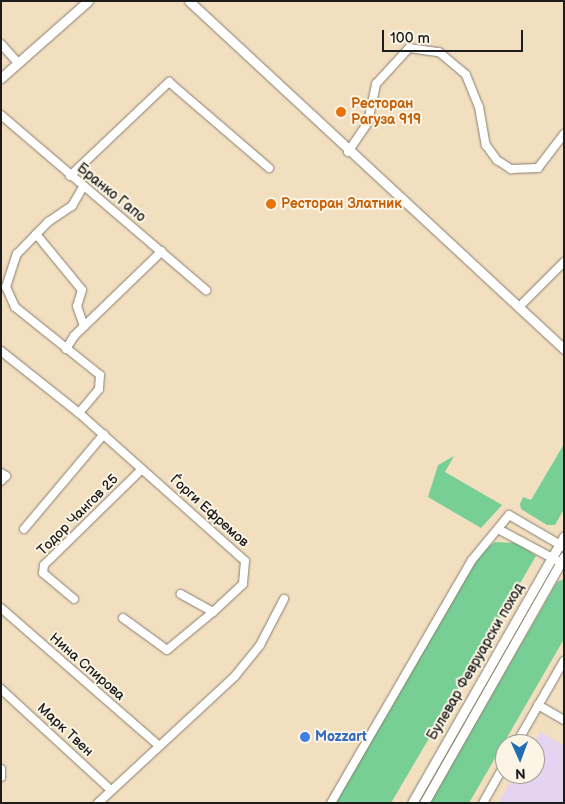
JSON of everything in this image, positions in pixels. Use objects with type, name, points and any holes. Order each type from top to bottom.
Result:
[{"type":"street","points":[[1,78],[88,1]]},
{"type":"street","points":[[188,1],[348,152],[564,348]]},
{"type":"street","points":[[1,44],[18,63]]},
{"type":"street","points":[[348,152],[368,122],[376,84],[409,48],[439,52],[466,75],[479,107],[486,145],[497,160],[511,168],[538,168],[564,134]]},
{"type":"street","points":[[70,176],[169,82],[269,168]]},
{"type":"street","name":"Бранко Гапо","points":[[1,115],[70,176],[162,251],[206,290]]},
{"type":"street","points":[[79,413],[99,389],[101,378],[15,307],[6,287],[17,254],[36,234],[72,206],[83,187]]},
{"type":"street","points":[[36,234],[82,290],[77,306],[84,326]]},
{"type":"street","points":[[66,349],[84,326],[162,251]]},
{"type":"street","points":[[519,306],[564,262]]},
{"type":"street","name":"Ѓорги Ефремов","points":[[1,351],[104,434],[245,561],[244,584],[213,612]]},
{"type":"street","points":[[24,530],[104,434]]},
{"type":"street","name":"Тодор Чангов 25","points":[[74,600],[44,573],[44,566],[142,469]]},
{"type":"street","points":[[1,473],[6,476],[1,481]]},
{"type":"street","points":[[332,803],[472,560],[500,530],[509,516],[562,543]]},
{"type":"street","points":[[500,530],[563,562]]},
{"type":"street","name":"Булевар Февруарски поход","points":[[412,803],[551,557],[562,543]]},
{"type":"street","name":"Булевар Февруарски поход","points":[[424,803],[563,562]]},
{"type":"street","points":[[122,618],[167,650],[213,612],[181,594]]},
{"type":"street","points":[[98,803],[157,744],[235,676],[260,645],[284,599]]},
{"type":"street","name":"Нина Спирова","points":[[1,608],[157,744]]},
{"type":"street","points":[[522,734],[564,661]]},
{"type":"street","name":"Марк Твен","points":[[1,689],[111,790]]},
{"type":"street","points":[[538,705],[564,720]]},
{"type":"street","points":[[1,769],[1,777]]},
{"type":"street","points":[[482,803],[495,781]]},
{"type":"shaded area","points":[[545,735],[564,745],[564,803],[498,803],[509,784],[545,784]]},
{"type":"green space","points":[[564,444],[564,509],[555,525],[547,525],[521,509],[520,504],[523,497],[531,500]]},
{"type":"green space","points":[[454,456],[445,472],[502,505],[481,528],[428,497],[438,465]]},
{"type":"green space","points":[[495,542],[518,543],[536,556],[391,803],[331,803],[472,560]]},
{"type":"green space","points":[[564,579],[564,639],[509,734],[495,734],[495,758],[469,803],[430,803],[557,582]]},
{"type":"place","name":"Ресторан Рагуза 919","points":[[341,112]]},
{"type":"place","name":"Ресторан Златник","points":[[271,204]]},
{"type":"place","name":"Mozzart","points":[[305,737]]}]
